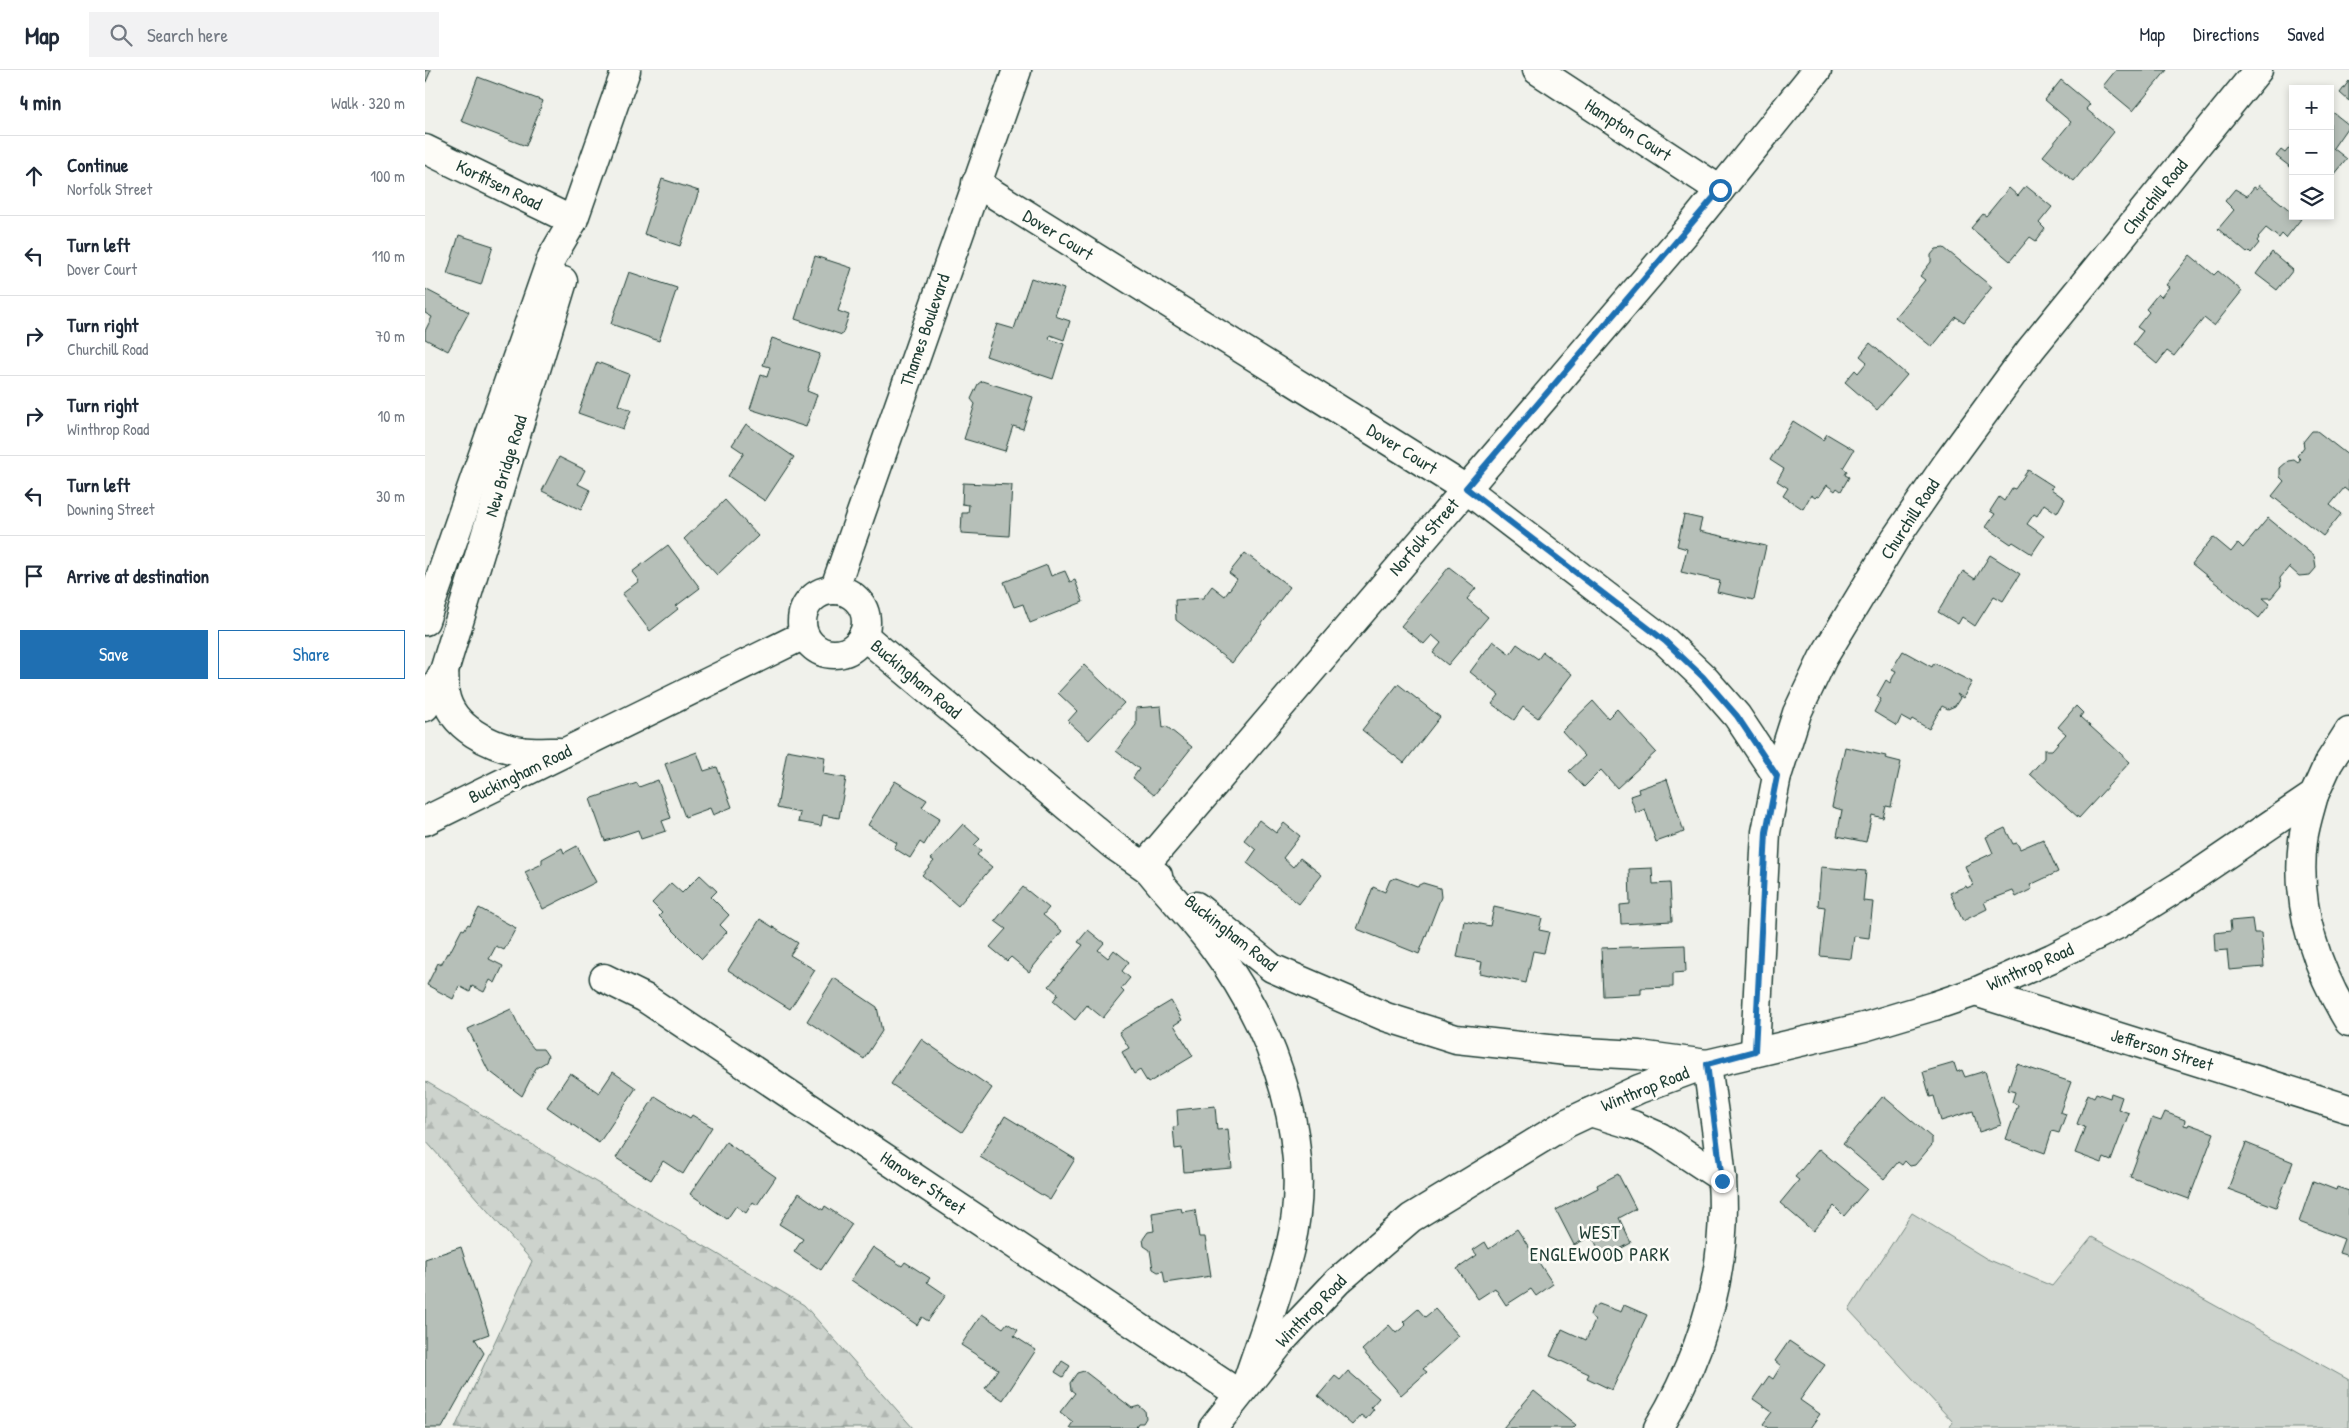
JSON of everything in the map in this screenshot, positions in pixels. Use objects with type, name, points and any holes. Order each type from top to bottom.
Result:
[{"type":"street","name":"New Bridge Road","points":[[425,621],[552,257],[573,221],[626,70]]},
{"type":"street","name":"Thames Boulevard","points":[[834,590],[1017,70]]},
{"type":"street","name":"Hampton Court","points":[[1537,70],[1720,190]]},
{"type":"street","name":"Norfolk Street","points":[[1145,865],[1720,190],[1817,70]]},
{"type":"street","name":"Churchill Road","points":[[1755,1051],[1766,832],[1777,776],[1797,713],[1823,658],[1895,539],[1948,462],[2031,349],[2258,70]]},
{"type":"street","name":"Korfitsen Road","points":[[425,149],[573,221]]},
{"type":"street","name":"Dover Court","points":[[976,183],[1466,488],[1665,641],[1703,677],[1737,716],[1777,776]]},
{"type":"street","name":"New Bridge Road","points":[[425,707],[444,671],[568,262],[573,221]]},
{"type":"street","points":[[834,590],[849,594],[863,609],[866,618],[863,635],[855,647],[845,653],[834,655],[823,653],[813,648],[804,635],[802,618],[805,607],[819,593],[834,590]]},
{"type":"street","name":"Buckingham Road","points":[[425,821],[804,635]]},
{"type":"street","name":"Buckingham Road","points":[[863,635],[1113,845],[1145,865],[1272,968],[1386,1017],[1457,1039],[1567,1051],[1639,1055],[1707,1064]]},
{"type":"street","points":[[444,671],[445,694],[452,710],[471,731],[508,749],[523,752],[566,752]]},
{"type":"street","points":[[2349,731],[2328,764],[2314,795],[2303,839],[2301,879],[2304,911],[2314,953],[2331,993],[2349,1022]]},
{"type":"street","name":"Winthrop Road","points":[[1213,1428],[1285,1337],[1338,1281],[1411,1218],[1567,1123],[1639,1089],[1707,1064],[1755,1051],[1864,1027],[1975,992],[2052,958],[2117,925],[2186,882],[2314,795]]},
{"type":"street","points":[[1145,865],[1215,949],[1242,990],[1264,1034],[1281,1080],[1293,1125],[1298,1166],[1297,1207],[1291,1248],[1243,1389]]},
{"type":"street","name":"Hanover Street","points":[[604,978],[645,998],[1243,1389]]},
{"type":"street","name":"Jefferson Street","points":[[1975,992],[2349,1109]]},
{"type":"street","points":[[1657,1428],[1677,1396],[1697,1351],[1713,1297],[1721,1249],[1722,1178],[1707,1064]]},
{"type":"street","points":[[1590,1112],[1633,1125],[1660,1137],[1722,1178]]},
{"type":"green space","points":[[425,1081],[804,1305],[913,1428],[455,1428],[532,1261],[425,1140]]},
{"type":"green space","points":[[1912,1213],[1987,1259],[2052,1286],[2092,1237],[2349,1380],[2349,1428],[1949,1428],[1953,1422],[1849,1310]]},
{"type":"building","points":[[425,70],[431,70],[425,84]]},
{"type":"building","points":[[2116,70],[2167,70],[2133,111],[2103,86]]},
{"type":"building","points":[[478,77],[543,101],[526,146],[461,121]]},
{"type":"building","points":[[2061,80],[2090,104],[2086,109],[2114,132],[2074,181],[2043,156],[2071,122],[2045,100]]},
{"type":"building","points":[[2349,81],[2349,101],[2340,93]]},
{"type":"building","points":[[2334,113],[2349,125],[2334,147]]},
{"type":"building","points":[[2289,148],[2289,166],[2276,156],[2281,150],[2285,153]]},
{"type":"building","points":[[2334,149],[2347,159],[2334,175]]},
{"type":"building","points":[[662,179],[699,191],[680,246],[644,234]]},
{"type":"building","points":[[2259,185],[2289,210],[2289,220],[2300,220],[2286,238],[2282,234],[2279,238],[2266,228],[2258,237],[2257,241],[2259,243],[2251,253],[2249,251],[2247,253],[2218,229],[2234,210],[2225,201],[2235,189],[2247,196],[2254,187],[2257,189]]},
{"type":"building","points":[[2026,186],[2052,207],[2039,223],[2045,229],[2036,241],[2030,237],[2010,261],[1971,228],[1983,214],[1986,216],[2009,188],[2018,196]]},
{"type":"building","points":[[459,235],[493,246],[481,285],[447,274]]},
{"type":"building","points":[[1944,248],[1992,287],[1964,322],[1956,317],[1932,347],[1895,317],[1925,280],[1920,276],[1931,262],[1931,255],[1936,249]]},
{"type":"building","points":[[2272,252],[2293,270],[2277,290],[2256,274]]},
{"type":"building","points":[[2190,255],[2214,275],[2218,271],[2242,291],[2214,326],[2204,318],[2174,356],[2167,351],[2157,364],[2133,344],[2143,331],[2137,327],[2149,312],[2146,309],[2158,294],[2161,297],[2169,287],[2166,285]]},
{"type":"building","points":[[815,256],[852,268],[838,311],[849,315],[842,335],[795,319]]},
{"type":"building","points":[[629,272],[677,288],[659,341],[611,324]]},
{"type":"building","points":[[1031,278],[1064,289],[1055,316],[1070,321],[1064,340],[1050,335],[1049,339],[1064,344],[1053,379],[986,356],[997,324],[1014,329]]},
{"type":"building","points":[[425,289],[469,312],[448,351],[425,339],[425,331],[432,317],[425,313]]},
{"type":"building","points":[[772,338],[820,354],[807,391],[817,395],[806,427],[750,409],[761,375],[767,377],[770,367],[763,365]]},
{"type":"building","points":[[1870,343],[1907,375],[1877,410],[1845,382],[1855,370],[1858,373],[1867,362],[1860,356]]},
{"type":"building","points":[[597,362],[629,374],[618,405],[631,410],[623,429],[578,413]]},
{"type":"building","points":[[982,381],[1033,397],[1023,429],[1013,426],[1005,451],[964,439],[975,404],[971,399],[978,384]]},
{"type":"building","points":[[1793,421],[1823,440],[1827,434],[1854,450],[1843,468],[1847,471],[1845,475],[1849,477],[1841,491],[1837,488],[1835,491],[1827,485],[1819,497],[1815,498],[1811,495],[1803,509],[1783,496],[1788,488],[1777,481],[1784,469],[1770,460]]},
{"type":"building","points":[[746,424],[794,457],[765,501],[728,476],[744,453],[732,445]]},
{"type":"building","points":[[2312,431],[2317,431],[2349,456],[2349,492],[2344,488],[2330,505],[2341,514],[2323,536],[2272,496],[2284,481],[2280,477],[2280,468],[2288,461],[2294,460],[2298,463],[2300,459],[2297,456],[2304,447],[2303,442]]},
{"type":"building","points":[[559,457],[585,470],[578,484],[590,490],[581,510],[542,491]]},
{"type":"building","points":[[2028,470],[2053,486],[2051,489],[2065,499],[2057,513],[2044,504],[2037,516],[2034,514],[2027,524],[2044,536],[2032,554],[2013,542],[2011,544],[1986,527],[1995,514],[1990,511],[1999,497],[2004,501],[2012,488],[2015,489]]},
{"type":"building","points":[[963,483],[1012,485],[1009,536],[961,533],[962,513],[968,513],[969,505],[962,504]]},
{"type":"building","points":[[725,500],[758,536],[717,575],[684,539]]},
{"type":"building","points":[[1684,515],[1702,519],[1699,531],[1766,546],[1754,600],[1717,592],[1720,581],[1681,572],[1687,549],[1677,546]]},
{"type":"building","points":[[2268,518],[2314,556],[2316,568],[2310,575],[2299,576],[2289,567],[2280,578],[2281,586],[2271,598],[2263,598],[2270,604],[2259,618],[2192,564],[2213,537],[2231,552],[2238,543],[2243,548]]},
{"type":"building","points":[[668,545],[700,588],[676,606],[678,609],[650,631],[622,594],[639,581],[632,572]]},
{"type":"building","points":[[1245,553],[1290,587],[1232,663],[1176,620],[1175,600],[1203,598],[1212,586],[1225,596],[1237,579],[1229,573]]},
{"type":"building","points":[[1990,555],[2020,574],[2003,601],[1994,596],[1975,626],[1962,617],[1958,624],[1938,612],[1963,571],[1975,579]]},
{"type":"building","points":[[1047,565],[1051,576],[1065,571],[1070,582],[1075,580],[1083,602],[1030,623],[1023,604],[1014,607],[1004,582]]},
{"type":"building","points":[[1449,567],[1476,588],[1467,599],[1488,617],[1448,665],[1433,653],[1441,643],[1432,635],[1424,644],[1401,626]]},
{"type":"building","points":[[1493,641],[1510,654],[1517,644],[1538,659],[1543,652],[1572,674],[1538,718],[1523,707],[1514,720],[1492,704],[1499,695],[1470,672]]},
{"type":"building","points":[[1903,651],[1932,667],[1934,663],[1972,682],[1963,698],[1957,694],[1960,698],[1955,706],[1948,709],[1942,706],[1929,729],[1912,719],[1910,722],[1901,717],[1897,726],[1874,712],[1881,699],[1877,696],[1886,680],[1890,683],[1896,671],[1892,669]]},
{"type":"building","points":[[1084,665],[1124,703],[1089,740],[1068,721],[1077,711],[1058,693]]},
{"type":"building","points":[[1398,684],[1440,717],[1404,763],[1362,730]]},
{"type":"building","points":[[1593,701],[1608,718],[1617,709],[1656,752],[1617,788],[1601,770],[1584,787],[1569,771],[1585,756],[1562,731]]},
{"type":"building","points":[[1161,706],[1163,728],[1166,726],[1192,747],[1154,795],[1133,778],[1139,769],[1116,751],[1136,725],[1136,708]]},
{"type":"building","points":[[2076,706],[2083,713],[2080,717],[2130,762],[2079,818],[2030,774],[2044,758],[2044,750],[2052,750],[2066,734],[2058,727]]},
{"type":"building","points":[[1845,747],[1886,756],[1885,758],[1901,762],[1891,807],[1886,806],[1883,818],[1872,815],[1866,842],[1837,836],[1842,810],[1832,807]]},
{"type":"building","points":[[787,750],[825,757],[823,774],[846,778],[839,818],[823,815],[821,826],[798,822],[800,813],[777,808]]},
{"type":"building","points":[[697,752],[704,771],[717,767],[732,807],[713,815],[710,808],[685,817],[665,764]]},
{"type":"building","points":[[1667,779],[1684,832],[1656,842],[1645,809],[1636,813],[1630,796],[1639,793],[1638,789]]},
{"type":"building","points":[[658,780],[671,818],[662,821],[666,831],[641,839],[638,830],[605,841],[590,799],[637,783],[639,787]]},
{"type":"building","points":[[895,781],[927,800],[922,807],[940,818],[924,845],[920,842],[910,858],[894,848],[897,843],[868,825]]},
{"type":"building","points":[[1259,820],[1276,833],[1284,823],[1300,836],[1283,858],[1293,867],[1300,858],[1322,875],[1299,904],[1247,863],[1256,850],[1244,840]]},
{"type":"building","points":[[963,824],[980,839],[974,845],[981,850],[977,855],[992,867],[958,906],[922,875],[934,861],[931,859]]},
{"type":"building","points":[[2005,828],[2013,844],[2017,843],[2020,849],[2043,839],[2058,872],[2030,885],[2032,889],[2016,897],[2013,891],[1984,902],[1987,909],[1963,921],[1950,893],[1973,885],[1965,866],[1993,853],[1986,837]]},
{"type":"building","points":[[577,846],[596,882],[543,909],[525,872],[542,864],[542,859],[562,848],[564,853]]},
{"type":"building","points":[[1821,867],[1866,871],[1863,901],[1873,902],[1869,938],[1854,936],[1851,959],[1820,956],[1825,907],[1818,906]]},
{"type":"building","points":[[1652,868],[1653,884],[1670,883],[1672,921],[1621,924],[1620,905],[1630,904],[1629,869]]},
{"type":"building","points":[[700,875],[717,891],[711,897],[729,915],[720,925],[727,932],[702,959],[659,916],[662,913],[652,903],[671,883],[682,893]]},
{"type":"building","points":[[1396,878],[1417,886],[1423,883],[1440,888],[1441,897],[1419,954],[1357,929],[1373,887],[1385,892],[1390,880]]},
{"type":"building","points":[[1023,887],[1049,908],[1043,915],[1062,931],[1029,972],[1011,957],[1007,961],[990,947],[1006,929],[995,921]]},
{"type":"building","points":[[1494,907],[1542,918],[1539,930],[1549,932],[1544,953],[1533,951],[1526,983],[1480,973],[1482,962],[1457,957],[1464,921],[1490,926]]},
{"type":"building","points":[[479,908],[516,928],[504,950],[496,946],[489,959],[503,966],[495,983],[490,980],[484,992],[472,986],[470,992],[459,986],[453,999],[427,985],[438,963],[441,965],[462,929],[464,930],[468,924],[470,925]]},
{"type":"building","points":[[760,919],[798,943],[790,955],[815,970],[790,1009],[728,970]]},
{"type":"building","points":[[2252,919],[2254,933],[2261,933],[2264,967],[2229,970],[2227,950],[2215,951],[2214,933],[2231,931],[2230,921]]},
{"type":"building","points":[[1088,930],[1104,943],[1098,950],[1108,958],[1114,950],[1129,962],[1122,971],[1130,978],[1121,989],[1124,992],[1103,1018],[1087,1005],[1075,1020],[1053,1001],[1058,994],[1049,986],[1083,945],[1078,942]]},
{"type":"building","points":[[1685,945],[1686,972],[1673,973],[1673,987],[1641,988],[1641,994],[1603,996],[1601,948]]},
{"type":"building","points":[[834,978],[877,1007],[882,1031],[864,1059],[807,1021]]},
{"type":"building","points":[[1171,1001],[1182,1020],[1174,1025],[1193,1056],[1148,1083],[1140,1070],[1134,1074],[1122,1052],[1129,1048],[1119,1032]]},
{"type":"building","points":[[511,1009],[523,1035],[534,1049],[543,1049],[548,1056],[546,1062],[536,1068],[522,1096],[488,1070],[468,1029]]},
{"type":"building","points":[[921,1039],[992,1088],[962,1132],[891,1084]]},
{"type":"building","points":[[1954,1063],[1957,1072],[1962,1070],[1965,1077],[1985,1071],[2001,1125],[1979,1132],[1973,1111],[1941,1121],[1934,1096],[1930,1097],[1923,1072]]},
{"type":"building","points":[[2017,1064],[2071,1082],[2060,1112],[2066,1114],[2059,1133],[2052,1131],[2045,1153],[2006,1139],[2018,1105],[2012,1102],[2015,1092],[2008,1090]]},
{"type":"building","points":[[613,1072],[636,1088],[599,1143],[547,1107],[570,1073],[599,1093]]},
{"type":"building","points":[[2096,1093],[2110,1098],[2111,1093],[2122,1097],[2118,1109],[2129,1113],[2111,1161],[2104,1158],[2102,1163],[2075,1153],[2085,1127],[2077,1124],[2088,1094],[2094,1097]]},
{"type":"building","points":[[655,1096],[690,1118],[692,1115],[712,1127],[683,1174],[663,1161],[651,1180],[616,1158]]},
{"type":"building","points":[[1883,1096],[1932,1138],[1932,1145],[1915,1165],[1910,1166],[1905,1161],[1902,1165],[1898,1162],[1884,1179],[1843,1144]]},
{"type":"building","points":[[1215,1106],[1217,1130],[1228,1129],[1232,1168],[1184,1172],[1182,1148],[1175,1149],[1173,1127],[1178,1126],[1177,1110]]},
{"type":"building","points":[[2165,1112],[2185,1120],[2184,1125],[2188,1126],[2189,1124],[2214,1133],[2189,1199],[2130,1177],[2152,1118],[2161,1121]]},
{"type":"building","points":[[1005,1116],[1075,1159],[1050,1200],[980,1157]]},
{"type":"building","points":[[726,1142],[776,1177],[757,1205],[753,1202],[746,1213],[736,1206],[727,1219],[690,1194]]},
{"type":"building","points":[[2246,1143],[2293,1162],[2276,1207],[2228,1189]]},
{"type":"building","points":[[1819,1149],[1867,1189],[1844,1216],[1834,1206],[1813,1231],[1780,1203],[1799,1180],[1795,1177]]},
{"type":"building","points":[[1618,1174],[1636,1209],[1619,1218],[1631,1243],[1603,1258],[1592,1236],[1574,1245],[1556,1210],[1598,1188],[1597,1185]]},
{"type":"building","points":[[2313,1181],[2336,1190],[2337,1187],[2349,1191],[2349,1256],[2339,1253],[2344,1239],[2299,1222]]},
{"type":"building","points":[[799,1193],[823,1210],[825,1206],[852,1224],[821,1270],[794,1252],[803,1239],[779,1224]]},
{"type":"building","points":[[1181,1208],[1182,1212],[1195,1210],[1199,1237],[1205,1237],[1211,1276],[1165,1283],[1163,1271],[1158,1272],[1153,1269],[1150,1250],[1144,1246],[1143,1239],[1148,1232],[1154,1231],[1152,1213]]},
{"type":"building","points":[[1517,1229],[1553,1284],[1536,1296],[1531,1289],[1506,1305],[1495,1288],[1478,1299],[1457,1269],[1477,1255],[1473,1250],[1485,1242],[1489,1249]]},
{"type":"building","points":[[461,1247],[489,1334],[475,1339],[484,1353],[442,1428],[425,1428],[425,1259]]},
{"type":"building","points":[[873,1247],[902,1266],[905,1262],[930,1278],[927,1282],[946,1295],[928,1321],[922,1317],[917,1325],[851,1280]]},
{"type":"building","points":[[1599,1304],[1621,1312],[1624,1305],[1647,1315],[1612,1390],[1587,1378],[1589,1374],[1550,1356],[1562,1329],[1586,1340],[1595,1321],[1590,1315],[1592,1309]]},
{"type":"building","points":[[1418,1309],[1425,1317],[1435,1309],[1459,1336],[1423,1369],[1427,1372],[1401,1395],[1362,1350],[1389,1325],[1396,1333],[1406,1325],[1403,1322]]},
{"type":"building","points":[[982,1314],[1003,1328],[1007,1323],[1018,1330],[1014,1336],[1036,1350],[1003,1400],[985,1388],[998,1369],[961,1345]]},
{"type":"building","points":[[1789,1341],[1825,1365],[1800,1400],[1820,1414],[1810,1428],[1768,1428],[1763,1424],[1772,1412],[1753,1399],[1769,1376],[1773,1379],[1781,1366],[1775,1361]]},
{"type":"building","points":[[1062,1361],[1070,1366],[1063,1377],[1055,1372]]},
{"type":"building","points":[[1084,1371],[1132,1408],[1139,1406],[1145,1411],[1146,1418],[1143,1423],[1138,1423],[1135,1428],[1069,1428],[1073,1422],[1060,1412],[1075,1393],[1071,1390],[1070,1383],[1077,1373]]},
{"type":"building","points":[[1348,1371],[1379,1398],[1371,1407],[1374,1409],[1366,1419],[1361,1415],[1352,1425],[1318,1396],[1335,1376],[1340,1380]]},
{"type":"building","points":[[1534,1391],[1576,1425],[1573,1428],[1503,1428]]},
{"type":"district","name":"WEST ENGLEWOOD PARK","points":[[1600,1243]]},
{"type":"route","points":[[1720,190],[1466,488],[1665,641],[1703,677],[1737,716],[1777,776],[1766,832],[1755,1051],[1707,1064],[1722,1181]]}]
